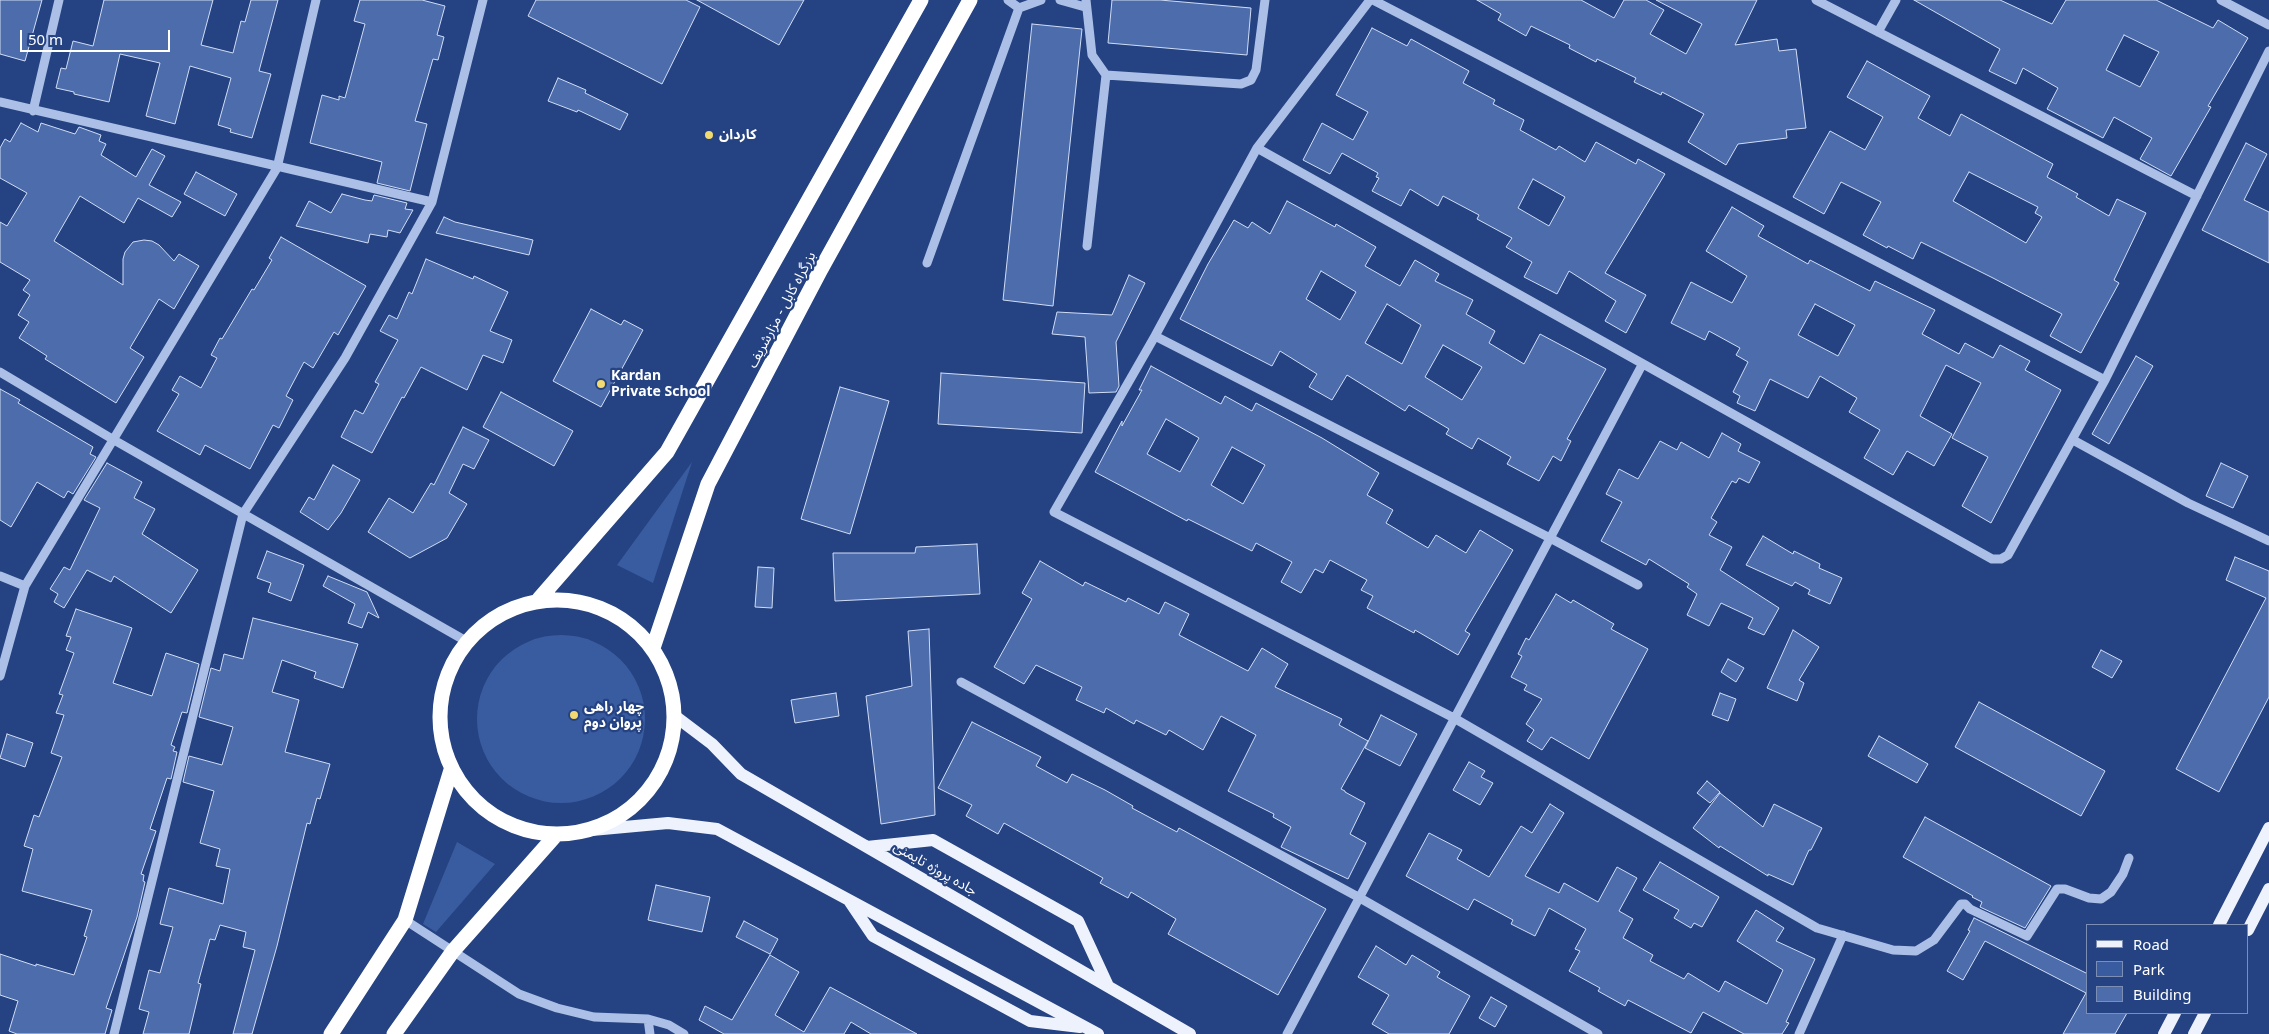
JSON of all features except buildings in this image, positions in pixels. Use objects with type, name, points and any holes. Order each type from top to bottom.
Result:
[{"type":"highway","points":[[539,599],[667,452],[921,0]]},
{"type":"highway","name":"بزرگراه کابل - مزارشریف","points":[[653,648],[708,484],[820,271],[970,0]]},
{"type":"highway","points":[[539,599],[582,601],[622,618],[653,648],[669,680],[675,716],[665,765],[635,806],[592,830],[555,836],[513,828],[477,805],[451,770],[439,726],[444,681],[466,640],[498,613],[539,599]]},
{"type":"highway","points":[[331,1034],[405,920],[451,770]]},
{"type":"highway","points":[[394,1034],[453,951],[555,836]]},
{"type":"main road","name":"جاده پروژه تایمنی","points":[[675,716],[712,744],[741,774],[1190,1034]]},
{"type":"main road","points":[[592,830],[668,823],[717,829],[1098,1034]]},
{"type":"main road","points":[[2221,924],[2269,828]]},
{"type":"main road","points":[[866,847],[933,840],[1078,921],[1108,986]]},
{"type":"main road","points":[[2249,928],[2269,889]]},
{"type":"main road","points":[[848,900],[873,936],[1030,1021],[1086,1028]]},
{"type":"main road","points":[[2164,1034],[2174,1014]]},
{"type":"main road","points":[[2194,1034],[2204,1014]]},
{"type":"street","points":[[34,111],[59,0]]},
{"type":"street","points":[[0,676],[25,586],[277,168],[316,0]]},
{"type":"street","points":[[114,1034],[243,514],[345,358],[432,202],[483,0]]},
{"type":"street","points":[[1008,0],[1019,8]]},
{"type":"street","points":[[1019,8],[1041,0]]},
{"type":"street","points":[[1060,0],[1085,3],[1092,55],[1106,75],[1087,246]]},
{"type":"street","points":[[1106,75],[1241,84],[1251,80],[1256,70],[1265,0]]},
{"type":"street","points":[[2105,380],[1371,0],[1256,148],[1155,336],[1054,512],[1454,718],[1817,928],[1893,950],[1916,951],[1934,940],[1961,904],[1965,904],[1970,909],[2027,936],[2057,889],[2065,889],[2089,898],[2101,899],[2111,892],[2123,874],[2129,858]]},
{"type":"street","points":[[1816,0],[2197,196]]},
{"type":"street","points":[[1878,32],[1896,0]]},
{"type":"street","points":[[2221,0],[2269,25]]},
{"type":"street","points":[[927,263],[1019,8]]},
{"type":"street","points":[[1256,148],[1992,559],[2001,559],[2008,555],[2105,380],[2269,51]]},
{"type":"street","points":[[0,102],[277,168],[432,202]]},
{"type":"street","points":[[1155,336],[1638,585]]},
{"type":"street","points":[[1287,1034],[1642,365]]},
{"type":"street","points":[[0,372],[114,440],[466,640]]},
{"type":"street","points":[[2073,440],[2188,503],[2269,541]]},
{"type":"street","points":[[0,576],[25,586]]},
{"type":"street","points":[[961,682],[1360,898],[1598,1034]]},
{"type":"street","points":[[405,920],[519,994],[557,1008],[594,1017],[648,1019],[669,1024],[684,1034]]},
{"type":"street","points":[[1799,1034],[1843,935]]},
{"type":"street","points":[[648,1019],[650,1034]]},
{"type":"green space","points":[[692,462],[653,583],[617,565]]},
{"type":"green space","points":[[569,635],[585,638],[601,645],[626,666],[635,679],[642,695],[645,719],[644,735],[639,751],[631,766],[614,784],[601,793],[585,800],[553,803],[537,800],[514,789],[491,766],[480,743],[477,711],[480,695],[491,672],[514,649],[537,638]]},
{"type":"green space","points":[[457,842],[495,864],[436,932],[423,924]]},
{"type":"place","name":"کاردان","points":[[709,135]]},
{"type":"place","name":"Kardan Private School","points":[[601,384]]},
{"type":"place","name":"چهار راهی پروان دوم","points":[[574,715]]}]
